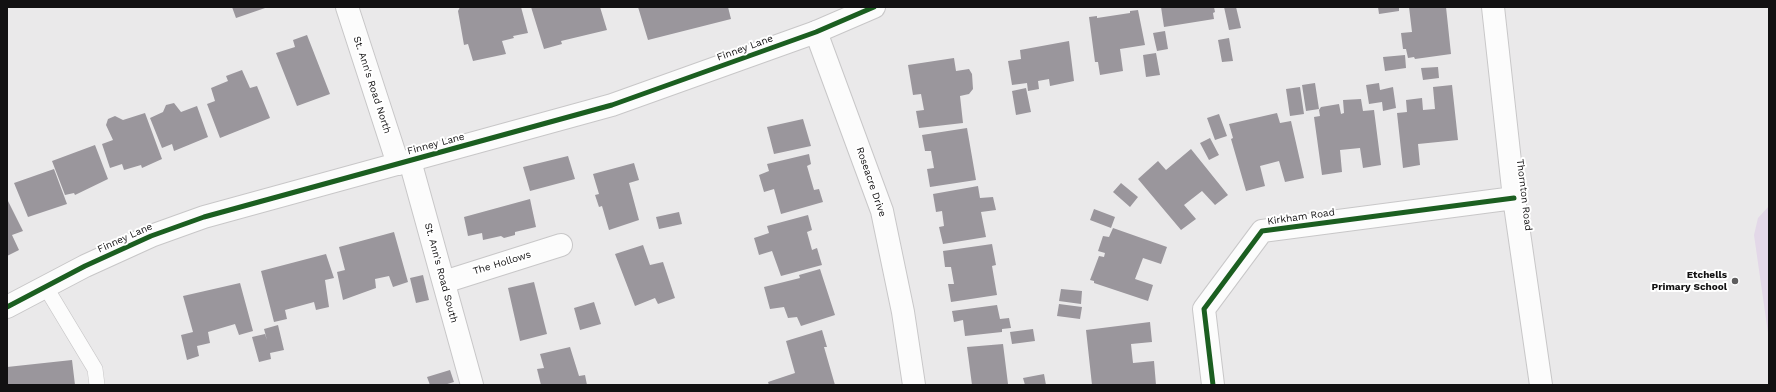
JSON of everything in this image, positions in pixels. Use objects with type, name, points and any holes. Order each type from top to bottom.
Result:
[{"type":"street","name":"St. Ann's Road North","points":[[347,7],[404,162]]},
{"type":"street","name":"Finney Lane","points":[[7,307],[45,286],[151,236],[204,217],[252,202],[612,105],[816,32],[874,7]]},
{"type":"street","name":"Thornton Road","points":[[1494,7],[1514,198],[1541,385]]},
{"type":"street","name":"Roseacre Drive","points":[[816,32],[882,211],[903,312],[914,385]]},
{"type":"street","name":"St. Ann's Road South","points":[[404,162],[444,282],[472,385]]},
{"type":"street","name":"Kirkham Road","points":[[1214,385],[1204,308],[1262,231],[1514,198]]},
{"type":"street","name":"The Hollows","points":[[444,282],[561,245]]},
{"type":"lane","points":[[45,286],[96,369],[97,385]]},
{"type":"shaded area","points":[[1769,206],[1769,340],[1754,235],[1758,218]]},
{"type":"building","points":[[232,7],[268,7],[236,18]]},
{"type":"building","points":[[460,7],[521,7],[528,33],[513,36],[514,38],[502,41],[506,54],[473,61],[468,44],[464,45],[458,11]]},
{"type":"building","points":[[531,7],[600,7],[607,30],[561,41],[562,44],[544,49]]},
{"type":"building","points":[[638,7],[728,7],[731,19],[648,40]]},
{"type":"building","points":[[1161,7],[1214,7],[1214,19],[1164,27]]},
{"type":"building","points":[[1224,7],[1236,7],[1241,28],[1229,30]]},
{"type":"building","points":[[1378,7],[1399,7],[1399,11],[1379,14]]},
{"type":"building","points":[[1409,7],[1446,7],[1451,54],[1415,59],[1414,57],[1408,58],[1406,49],[1403,49],[1401,33],[1412,32]]},
{"type":"building","points":[[1138,10],[1145,45],[1120,49],[1123,71],[1100,75],[1098,62],[1095,62],[1089,17],[1097,16],[1097,18],[1130,13],[1130,11]]},
{"type":"building","points":[[1165,31],[1168,49],[1157,51],[1153,33]]},
{"type":"building","points":[[307,35],[330,94],[297,106],[276,53],[295,47],[293,40]]},
{"type":"building","points":[[1229,38],[1233,61],[1222,62],[1218,40]]},
{"type":"building","points":[[1069,41],[1074,81],[1050,86],[1049,79],[1038,81],[1039,89],[1028,91],[1027,83],[1012,85],[1008,61],[1021,59],[1020,50]]},
{"type":"building","points":[[1156,53],[1160,75],[1146,77],[1143,55]]},
{"type":"building","points":[[1405,55],[1406,68],[1385,71],[1383,57]]},
{"type":"building","points":[[954,58],[956,71],[969,69],[972,74],[973,89],[969,94],[960,96],[963,123],[919,128],[916,111],[924,110],[921,94],[913,95],[908,65]]},
{"type":"building","points":[[1438,67],[1439,78],[1423,80],[1421,68]]},
{"type":"building","points":[[242,70],[250,88],[257,86],[270,118],[220,138],[207,104],[215,101],[211,88],[228,81],[226,76]]},
{"type":"building","points":[[1315,83],[1319,109],[1306,111],[1302,85]]},
{"type":"building","points":[[1379,83],[1380,90],[1393,87],[1396,108],[1383,111],[1382,102],[1369,104],[1366,85]]},
{"type":"building","points":[[1452,85],[1458,140],[1418,144],[1420,165],[1403,168],[1397,113],[1407,112],[1406,100],[1422,98],[1423,110],[1435,109],[1433,87]]},
{"type":"building","points":[[1300,87],[1304,114],[1290,116],[1286,89]]},
{"type":"building","points":[[1026,88],[1031,112],[1016,115],[1012,91]]},
{"type":"building","points":[[1361,99],[1363,111],[1374,110],[1381,165],[1363,168],[1360,148],[1340,150],[1342,172],[1322,175],[1314,117],[1320,116],[1319,110],[1321,107],[1339,104],[1341,114],[1344,113],[1343,100]]},
{"type":"building","points":[[174,103],[181,112],[197,106],[208,137],[174,151],[172,144],[162,148],[150,118],[163,112],[166,105]]},
{"type":"building","points":[[145,113],[162,159],[142,168],[141,165],[124,170],[122,164],[110,168],[102,144],[113,140],[106,125],[108,119],[115,116],[123,120]]},
{"type":"building","points":[[1277,113],[1280,123],[1291,121],[1304,178],[1285,182],[1279,161],[1260,166],[1265,186],[1246,191],[1231,139],[1233,138],[1229,124]]},
{"type":"building","points":[[1219,114],[1227,136],[1215,140],[1207,118]]},
{"type":"building","points":[[803,119],[811,146],[774,154],[767,127]]},
{"type":"building","points":[[967,128],[976,180],[930,187],[927,169],[934,168],[931,151],[925,151],[922,135]]},
{"type":"building","points":[[1210,138],[1219,155],[1209,160],[1200,143]]},
{"type":"building","points":[[95,145],[108,179],[75,195],[74,193],[65,195],[52,161]]},
{"type":"building","points":[[1191,149],[1228,195],[1215,205],[1202,191],[1184,205],[1196,219],[1181,230],[1138,179],[1158,161],[1166,170]]},
{"type":"building","points":[[809,154],[811,164],[807,166],[814,190],[819,189],[823,202],[781,214],[774,189],[764,192],[759,175],[769,171],[767,164]]},
{"type":"building","points":[[568,156],[575,179],[530,191],[523,167]]},
{"type":"building","points":[[634,163],[639,180],[629,183],[639,220],[609,230],[602,206],[599,207],[595,195],[599,194],[593,174]]},
{"type":"building","points":[[54,169],[67,204],[28,217],[14,183]]},
{"type":"building","points":[[1121,183],[1138,197],[1130,207],[1113,192]]},
{"type":"building","points":[[978,186],[980,198],[993,197],[996,210],[981,212],[986,237],[943,244],[939,227],[944,226],[942,211],[936,212],[933,194]]},
{"type":"building","points":[[7,199],[23,231],[12,235],[19,250],[7,256]]},
{"type":"building","points":[[530,199],[536,227],[515,232],[515,235],[504,238],[501,236],[483,240],[482,233],[468,236],[464,217]]},
{"type":"building","points":[[1094,209],[1115,217],[1111,228],[1090,220]]},
{"type":"building","points":[[679,212],[682,224],[659,229],[656,217]]},
{"type":"building","points":[[808,215],[812,230],[807,232],[812,250],[817,248],[822,265],[781,276],[772,251],[759,255],[754,238],[769,233],[767,226]]},
{"type":"building","points":[[1113,228],[1167,247],[1161,264],[1143,258],[1135,279],[1153,285],[1148,301],[1094,283],[1094,281],[1090,280],[1099,256],[1104,257],[1105,253],[1098,251],[1103,236],[1109,237]]},
{"type":"building","points":[[394,232],[408,282],[393,287],[389,276],[375,279],[376,288],[343,300],[337,272],[345,270],[339,247]]},
{"type":"building","points":[[992,244],[996,265],[992,266],[997,295],[951,302],[948,284],[954,284],[951,267],[945,267],[943,251]]},
{"type":"building","points":[[643,245],[650,265],[663,262],[675,298],[658,304],[655,298],[635,306],[615,254]]},
{"type":"building","points":[[326,254],[334,278],[325,280],[329,307],[316,310],[314,302],[285,310],[287,319],[274,322],[261,271]]},
{"type":"building","points":[[820,269],[835,315],[801,326],[797,317],[788,318],[784,307],[770,309],[764,287],[800,278],[799,275]]},
{"type":"building","points":[[423,275],[429,300],[416,303],[410,278]]},
{"type":"building","points":[[534,282],[547,334],[520,341],[508,288]]},
{"type":"building","points":[[240,283],[253,331],[239,335],[235,324],[208,332],[210,343],[197,346],[199,356],[187,360],[181,335],[193,332],[183,296]]},
{"type":"building","points":[[1061,289],[1082,291],[1081,304],[1059,301]]},
{"type":"building","points":[[594,302],[601,324],[580,330],[574,308]]},
{"type":"building","points":[[1059,304],[1082,307],[1080,319],[1057,316]]},
{"type":"building","points":[[997,305],[1000,319],[1009,318],[1011,328],[1002,329],[1002,332],[965,336],[963,320],[954,322],[952,311]]},
{"type":"building","points":[[1150,322],[1152,342],[1131,344],[1133,363],[1154,361],[1156,385],[1092,385],[1086,330]]},
{"type":"building","points":[[278,325],[284,350],[270,353],[271,359],[259,362],[252,337],[265,334],[267,340],[264,329]]},
{"type":"building","points":[[1033,329],[1035,341],[1012,344],[1010,332]]},
{"type":"building","points":[[822,330],[827,347],[824,347],[835,385],[769,385],[768,382],[795,373],[786,341]]},
{"type":"building","points":[[1003,344],[1008,384],[972,385],[967,347]]},
{"type":"building","points":[[570,347],[579,376],[585,375],[587,385],[541,385],[537,369],[544,368],[540,354]]},
{"type":"building","points":[[72,360],[75,385],[7,385],[7,367]]},
{"type":"building","points":[[450,370],[454,382],[444,385],[430,385],[427,377]]},
{"type":"building","points":[[1044,374],[1046,385],[1025,385],[1023,378]]},
{"type":"cycle path","points":[[7,307],[85,266],[151,236],[204,217],[612,105],[816,32],[874,7]]},
{"type":"cycle path","points":[[1213,385],[1204,309],[1262,231],[1514,198]]},
{"type":"place","name":"Etchells Primary School","points":[[1735,281]]}]
